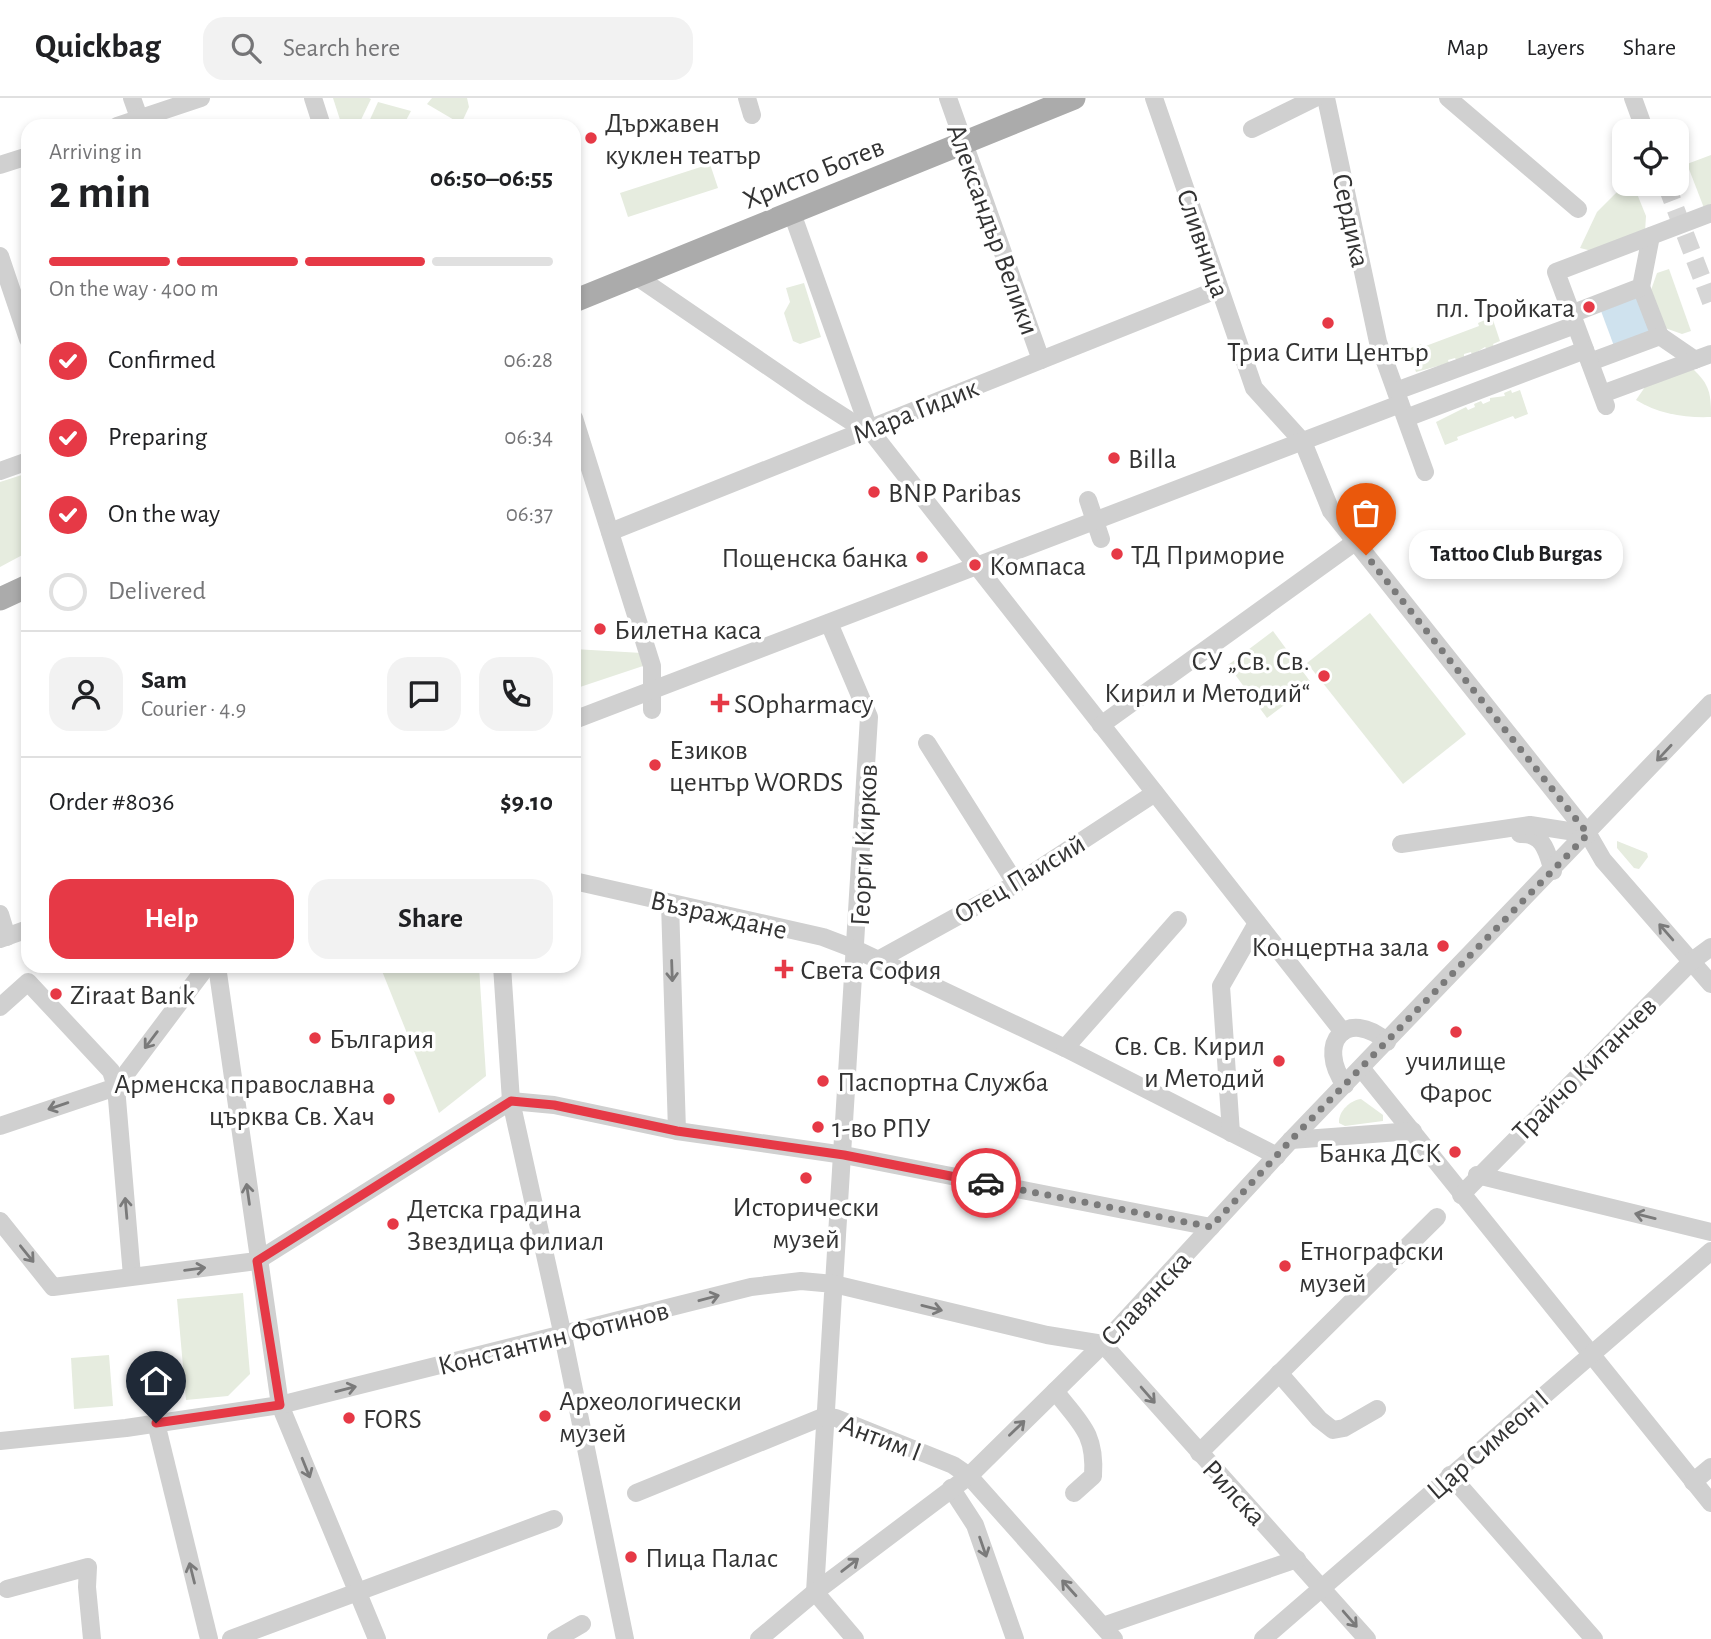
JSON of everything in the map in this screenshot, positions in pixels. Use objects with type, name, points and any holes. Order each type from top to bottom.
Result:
[{"type":"main road","name":"Христо Ботев","points":[[581,298],[1074,98]]},
{"type":"main road","points":[[0,598],[21,589]]},
{"type":"street","points":[[132,98],[139,119]]},
{"type":"street","points":[[148,119],[201,98]]},
{"type":"street","points":[[313,98],[320,119]]},
{"type":"street","name":"Александър Велики","points":[[948,98],[1041,360]]},
{"type":"street","name":"Сливница","points":[[1154,98],[1254,388],[1303,442]]},
{"type":"street","points":[[1252,129],[1315,98]]},
{"type":"street","name":"Сердика","points":[[1326,98],[1378,342],[1425,472]]},
{"type":"street","points":[[1448,98],[1577,209]]},
{"type":"street","points":[[1633,98],[1641,119]]},
{"type":"street","points":[[0,165],[21,158]]},
{"type":"street","points":[[792,213],[869,429],[1343,1032]]},
{"type":"street","points":[[1703,357],[1604,400],[1556,272],[1711,213]]},
{"type":"street","points":[[1651,236],[1641,287],[1660,336]]},
{"type":"street","points":[[0,256],[21,318]]},
{"type":"street","points":[[636,276],[823,404],[869,429]]},
{"type":"street","points":[[581,718],[651,701],[830,623],[975,565],[1095,522],[1401,404],[1641,287]]},
{"type":"street","name":"Мара Гидик","points":[[610,532],[1219,289]]},
{"type":"street","points":[[1401,404],[1660,336],[1703,357]]},
{"type":"street","points":[[581,440],[652,666],[651,701]]},
{"type":"street","points":[[1303,442],[1331,511],[1588,834],[1603,860],[1711,984]]},
{"type":"street","points":[[0,471],[21,464]]},
{"type":"street","points":[[1088,500],[1101,539]]},
{"type":"street","points":[[1101,725],[1360,548]]},
{"type":"street","name":"Георги Кирков","points":[[816,1592],[825,1416],[857,950],[869,717],[830,623]]},
{"type":"street","name":"Славянска","points":[[759,1639],[816,1592],[969,1476],[1103,1344],[1291,1140],[1711,704]]},
{"type":"street","points":[[927,743],[1016,884]]},
{"type":"street","name":"Отец Паисий","points":[[880,959],[1016,884],[1155,793]]},
{"type":"street","points":[[1553,871],[1541,840],[1524,833],[1402,847],[1530,825],[1588,834]]},
{"type":"street","name":"Възраждане","points":[[581,883],[823,937],[880,959],[1065,1048],[1277,1156]]},
{"type":"street","points":[[670,903],[677,1131]]},
{"type":"street","points":[[0,914],[4,938],[21,932]]},
{"type":"street","points":[[1065,1048],[1178,920]]},
{"type":"street","points":[[1231,1133],[1221,986],[1256,923]]},
{"type":"street","name":"Трайчо Китанчев","points":[[1461,1195],[1692,961],[1711,947]]},
{"type":"street","points":[[0,1126],[116,1087],[202,973]]},
{"type":"street","points":[[218,973],[257,1261],[280,1405],[377,1639]]},
{"type":"street","points":[[502,973],[511,1101],[563,1336],[625,1639]]},
{"type":"street","points":[[0,1007],[28,982],[111,1071],[116,1087],[132,1276]]},
{"type":"street","points":[[1345,1085],[1331,1058],[1332,1047],[1343,1032],[1362,1027],[1375,1031],[1387,1041]]},
{"type":"street","points":[[1361,1068],[1711,1503]]},
{"type":"street","points":[[0,1221],[53,1287],[257,1261],[511,1101],[554,1105],[677,1131],[844,1155],[1211,1227]]},
{"type":"street","points":[[1291,1140],[1413,1131]]},
{"type":"street","points":[[1478,1175],[1711,1233]]},
{"type":"street","points":[[1199,1453],[1437,1217]]},
{"type":"street","name":"Цар Симеон I","points":[[1263,1639],[1711,1251]]},
{"type":"street","name":"Константин Фотинов","points":[[0,1441],[280,1405],[751,1287],[801,1281],[1047,1335],[1103,1344]]},
{"type":"street","name":"Рилска","points":[[1103,1344],[1367,1639]]},
{"type":"street","points":[[1279,1373],[1319,1419],[1333,1430],[1344,1428],[1377,1409]]},
{"type":"street","points":[[1055,1391],[1090,1436],[1094,1454],[1093,1476],[1074,1493]]},
{"type":"street","name":"Антим I","points":[[636,1493],[825,1416],[953,1465],[969,1476],[1109,1632]]},
{"type":"street","points":[[156,1423],[208,1639]]},
{"type":"street","points":[[1693,1482],[1711,1466]]},
{"type":"street","points":[[1450,1475],[1594,1639]]},
{"type":"street","points":[[951,1488],[975,1525],[1015,1639]]},
{"type":"street","points":[[231,1639],[554,1519]]},
{"type":"street","points":[[1109,1632],[1297,1559]]},
{"type":"street","points":[[7,1589],[88,1567],[87,1587],[92,1639]]},
{"type":"street","points":[[816,1592],[855,1639]]},
{"type":"street","points":[[556,1639],[582,1624]]},
{"type":"shaded area","points":[[333,98],[371,99],[361,119],[340,119]]},
{"type":"shaded area","points":[[432,98],[467,98],[469,107],[463,119],[452,119],[427,104]]},
{"type":"shaded area","points":[[378,102],[411,111],[407,119],[370,119]]},
{"type":"shaded area","points":[[1711,155],[1711,205],[1704,208],[1689,169],[1689,163]]},
{"type":"shaded area","points":[[710,164],[718,188],[628,217],[620,193]]},
{"type":"shaded area","points":[[1613,196],[1638,196],[1646,216],[1645,232],[1592,251],[1580,248],[1597,212]]},
{"type":"shaded area","points":[[1669,269],[1691,331],[1682,334],[1665,328],[1651,290],[1657,273]]},
{"type":"shaded area","points":[[804,283],[821,337],[800,344],[793,341],[784,313],[790,302],[786,288]]},
{"type":"shaded area","points":[[1492,317],[1500,341],[1493,344],[1494,347],[1485,347],[1472,355],[1471,352],[1464,354],[1464,358],[1457,361],[1455,358],[1448,360],[1449,363],[1416,372],[1408,349],[1421,344],[1423,347],[1479,326],[1478,323]]},
{"type":"shaded area","points":[[1693,369],[1708,390],[1711,417],[1672,414],[1653,409],[1636,400],[1645,387]]},
{"type":"shaded area","points":[[1511,390],[1512,393],[1520,390],[1528,414],[1515,419],[1513,416],[1457,437],[1458,440],[1445,445],[1436,422],[1466,407],[1468,410],[1475,407],[1474,404],[1481,401],[1483,404],[1490,401],[1490,398],[1505,396],[1504,393]]},
{"type":"shaded area","points":[[21,475],[21,556],[0,567],[0,482]]},
{"type":"shaded area","points":[[1370,613],[1466,734],[1403,784],[1307,663]]},
{"type":"shaded area","points":[[1273,631],[1312,684],[1267,718],[1228,665]]},
{"type":"shaded area","points":[[581,649],[642,653],[646,665],[581,687]]},
{"type":"shaded area","points":[[1617,841],[1647,853],[1648,857],[1639,869],[1634,868],[1617,848]]},
{"type":"shaded area","points":[[383,973],[479,973],[486,1076],[439,1113]]},
{"type":"shaded area","points":[[1361,1099],[1383,1115],[1383,1121],[1345,1126],[1339,1123],[1346,1107]]},
{"type":"shaded area","points":[[243,1293],[250,1374],[228,1396],[186,1400],[177,1299]]},
{"type":"shaded area","points":[[109,1355],[113,1406],[74,1409],[71,1358]]},
{"type":"water","points":[[1638,297],[1650,332],[1614,346],[1601,311]]},
{"type":"tunnel","points":[[1671,196],[1711,302]]},
{"type":"way so far","points":[[986,1183],[1211,1227],[1224,1216],[1291,1140],[1588,834],[1366,555]]},
{"type":"place","name":"Държавен куклен театър","points":[[591,138]]},
{"type":"place","name":"пл. Тройката","points":[[1589,307]]},
{"type":"place","name":"Триа Сити Център","points":[[1328,323]]},
{"type":"place","name":"Billa","points":[[1114,458]]},
{"type":"place","name":"BNP Paribas","points":[[874,492]]},
{"type":"place","name":"ТД Приморие","points":[[1117,554]]},
{"type":"place","name":"Tattoo Club Burgas","points":[[1366,555]]},
{"type":"place","name":"Пощенска банка","points":[[922,557]]},
{"type":"place","name":"Компаса","points":[[975,565]]},
{"type":"place","name":"Билетна каса","points":[[600,629]]},
{"type":"place","name":"СУ „Св. Св. Кирил и Методий“","points":[[1324,676]]},
{"type":"place","name":"SOpharmacy","points":[[720,703]]},
{"type":"place","name":"Езиков център WORDS","points":[[655,765]]},
{"type":"place","name":"Концертна зала","points":[[1443,946]]},
{"type":"place","name":"Света София","points":[[784,969]]},
{"type":"place","name":"Ziraat Bank","points":[[56,994]]},
{"type":"place","name":"училище Фарос","points":[[1456,1032]]},
{"type":"place","name":"България","points":[[315,1038]]},
{"type":"place","name":"Св. Св. Кирил и Методий","points":[[1279,1061]]},
{"type":"place","name":"Паспортна Служба","points":[[823,1081]]},
{"type":"place","name":"Арменска православна църква Св. Хач","points":[[389,1099]]},
{"type":"place","name":"1-во РПУ","points":[[818,1127]]},
{"type":"place","name":"Банка ДСК","points":[[1455,1152]]},
{"type":"place","name":"Исторически музей","points":[[806,1178]]},
{"type":"place","name":"Детска градина Звездица филиал","points":[[393,1224]]},
{"type":"place","name":"Етнографски музей","points":[[1285,1266]]},
{"type":"place","name":"Археологически музей","points":[[545,1416]]},
{"type":"place","name":"FORS","points":[[349,1418]]},
{"type":"place","name":"Пица Палас","points":[[631,1557]]},
{"type":"route","points":[[156,1423],[280,1405],[257,1261],[483,1116],[511,1101],[554,1105],[677,1131],[844,1155],[986,1183]]}]
